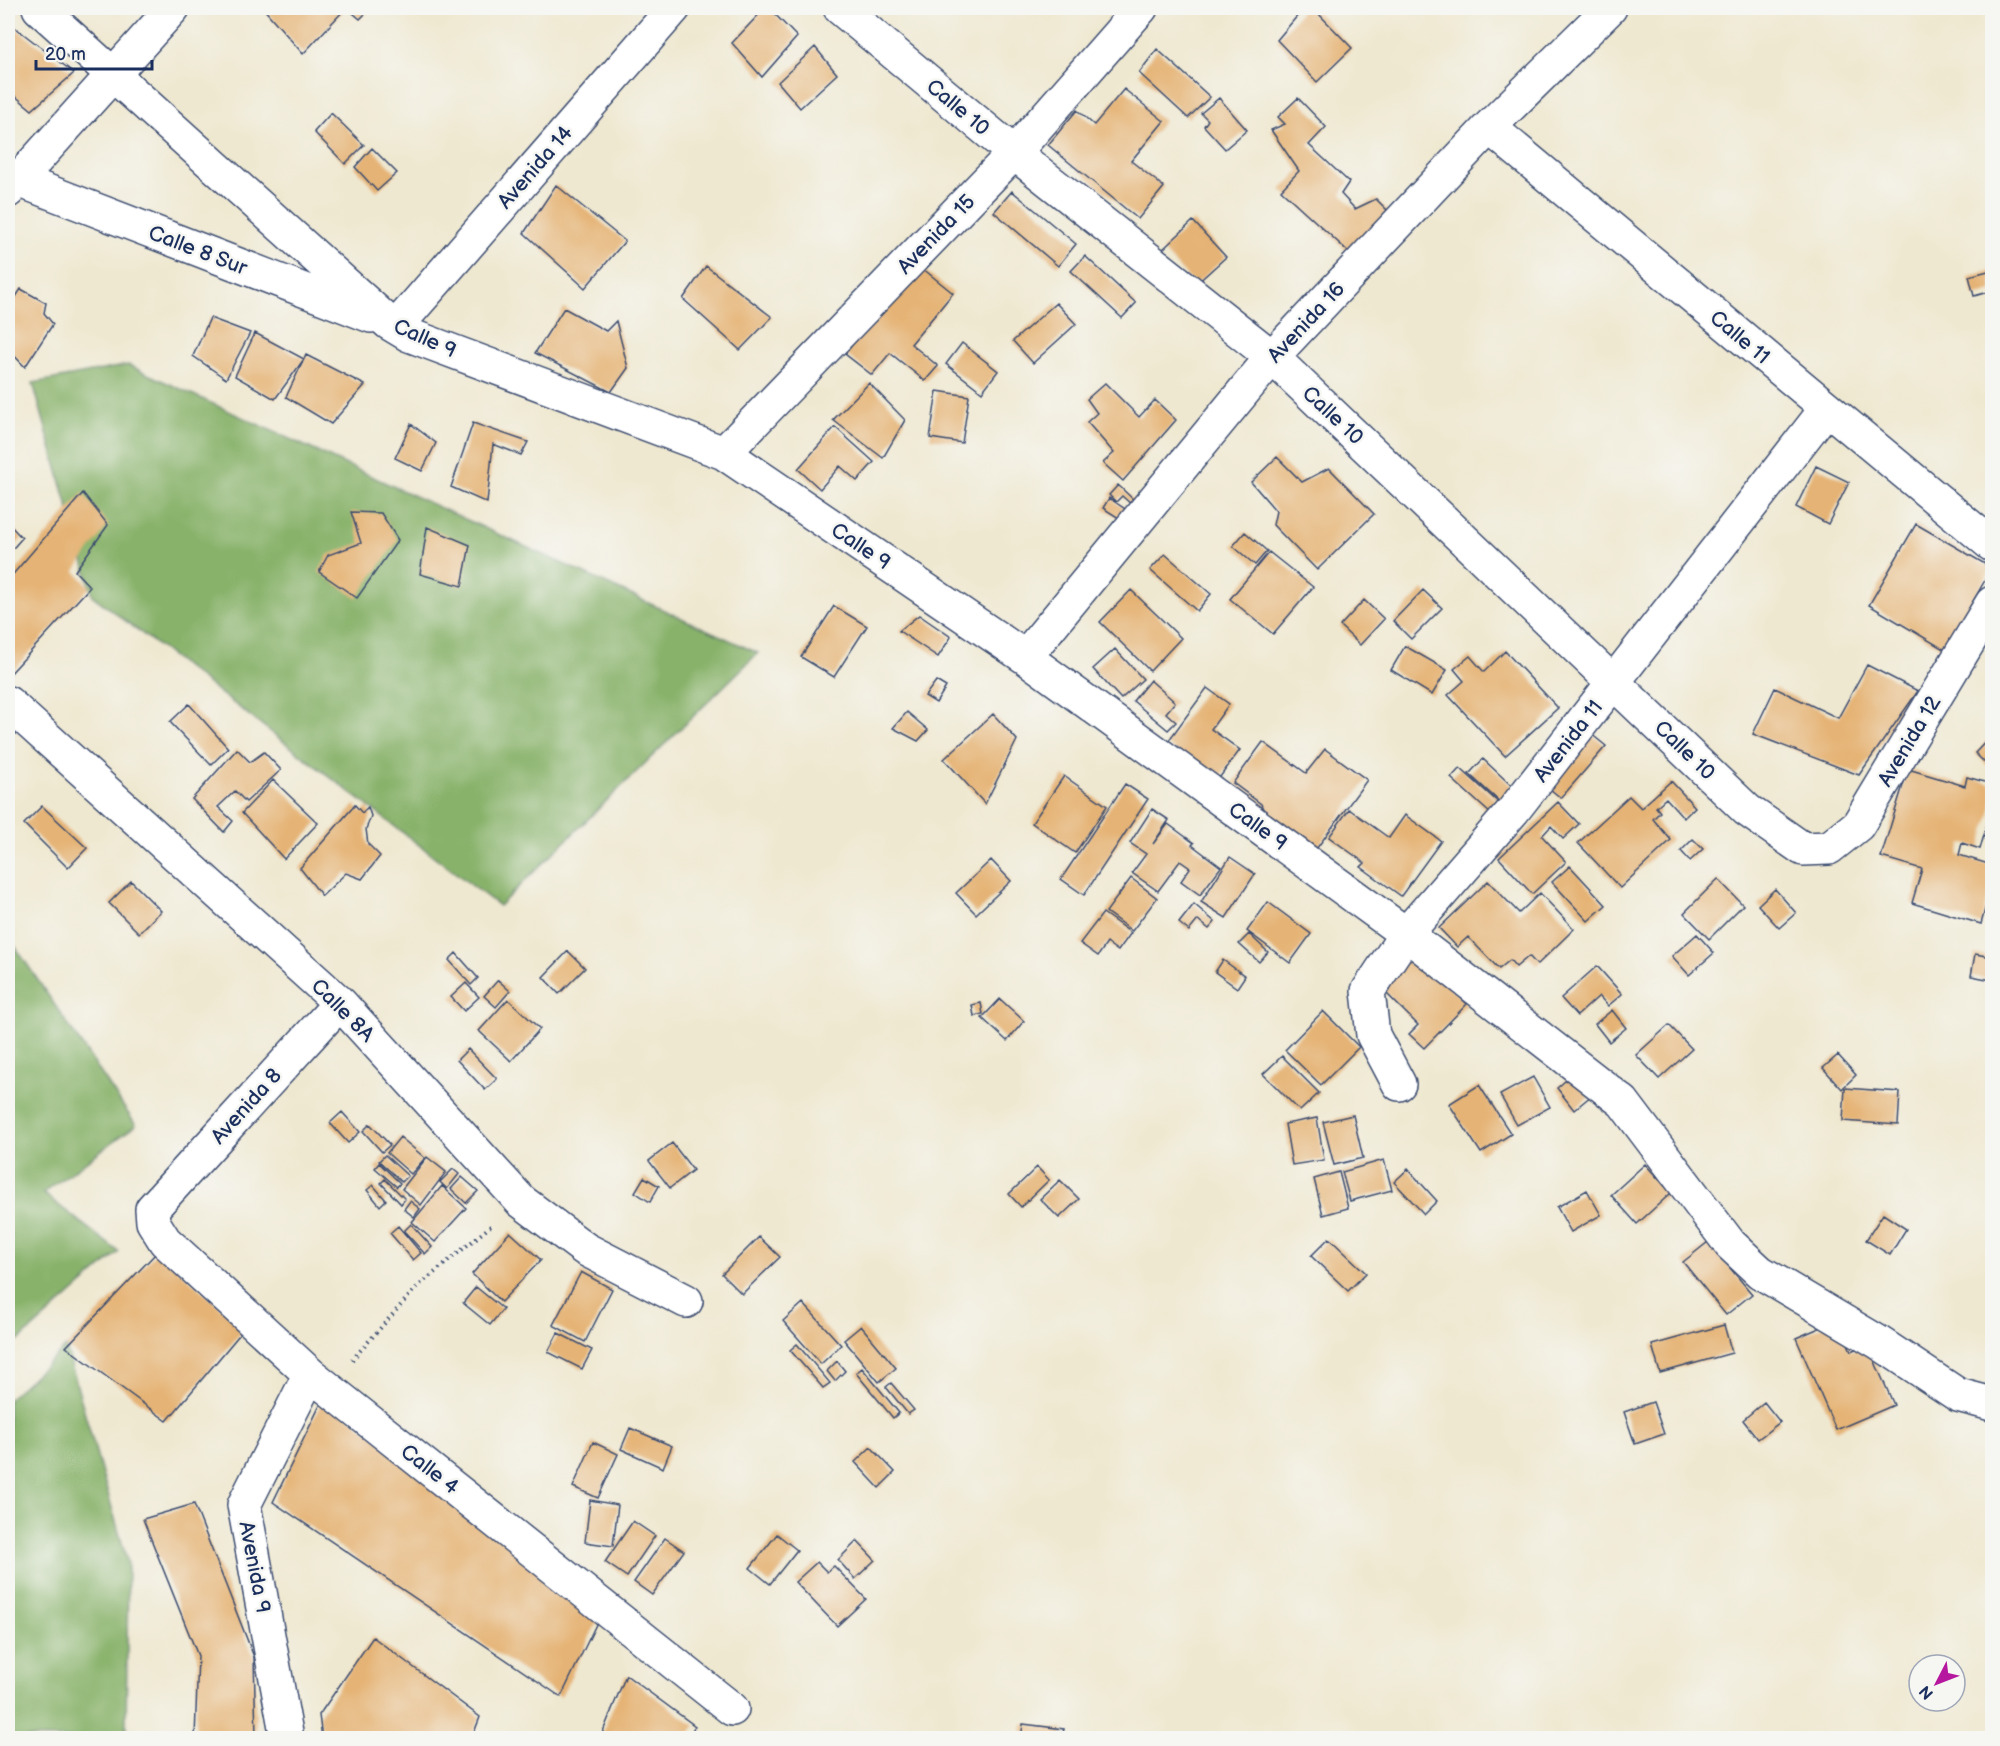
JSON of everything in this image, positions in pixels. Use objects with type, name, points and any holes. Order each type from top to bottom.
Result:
[{"type":"street","name":"Calle 9","points":[[39,8],[392,325],[409,334],[724,453],[1025,657],[1406,934],[1623,1102],[1730,1244],[1760,1272],[1878,1342],[1958,1395],[1992,1404]]},
{"type":"street","points":[[10,182],[173,8]]},
{"type":"street","name":"Avenida 14","points":[[392,325],[674,8]]},
{"type":"street","name":"Calle 10","points":[[840,8],[1014,153],[1272,357],[1747,810],[1803,849]]},
{"type":"street","name":"Avenida 15","points":[[724,453],[1014,153],[1141,8]]},
{"type":"street","name":"Avenida 16","points":[[1025,657],[1272,357],[1489,127],[1610,8]]},
{"type":"street","name":"Calle 11","points":[[1489,127],[1992,545]]},
{"type":"street","name":"Calle 8 Sur","points":[[10,182],[392,325]]},
{"type":"street","name":"Avenida 11","points":[[1399,1084],[1373,1035],[1368,991],[1406,934],[1513,811],[1827,408]]},
{"type":"street","name":"Avenida 12","points":[[1803,849],[1829,848],[1858,825],[1992,603]]},
{"type":"street","name":"Calle 8A","points":[[8,703],[340,1003],[521,1201],[585,1249],[686,1301]]},
{"type":"street","name":"Avenida 8","points":[[152,1209],[340,1003]]},
{"type":"street","name":"Calle 4","points":[[152,1209],[153,1221],[165,1241],[321,1382],[732,1709]]},
{"type":"street","name":"Avenida 9","points":[[287,1738],[244,1505],[321,1382]]},
{"type":"path","points":[[321,1382],[347,1366],[417,1288],[521,1201]]},
{"type":"green space","points":[[128,365],[758,653],[499,906],[93,596],[33,383]]},
{"type":"green space","points":[[8,936],[136,1125],[43,1193],[119,1252],[8,1350]]},
{"type":"green space","points":[[66,1347],[128,1564],[126,1738],[8,1738],[8,1399]]},
{"type":"building","points":[[263,8],[346,8],[303,54]]},
{"type":"building","points":[[347,8],[371,8],[360,19]]},
{"type":"building","points":[[765,8],[769,8],[797,37],[762,77],[732,43]]},
{"type":"building","points":[[1304,8],[1313,8],[1352,48],[1317,82],[1277,40]]},
{"type":"building","points":[[8,22],[74,73],[32,110],[8,90]]},
{"type":"building","points":[[815,47],[837,74],[800,108],[778,82]]},
{"type":"building","points":[[1157,49],[1210,97],[1188,118],[1139,73]]},
{"type":"building","points":[[1124,89],[1164,121],[1131,161],[1164,187],[1138,219],[1048,145],[1077,110],[1094,125]]},
{"type":"building","points":[[1219,98],[1247,130],[1225,149],[1204,126],[1208,120],[1201,113]]},
{"type":"building","points":[[1298,98],[1326,127],[1309,145],[1349,182],[1341,194],[1355,209],[1376,199],[1395,218],[1352,255],[1281,190],[1299,171],[1271,130],[1285,124],[1278,117]]},
{"type":"building","points":[[331,113],[364,145],[345,164],[314,132]]},
{"type":"building","points":[[372,148],[397,173],[377,191],[355,167]]},
{"type":"building","points":[[556,185],[625,241],[585,288],[524,233]]},
{"type":"building","points":[[1012,191],[1076,244],[1058,266],[994,212]]},
{"type":"building","points":[[1193,221],[1226,257],[1195,285],[1162,250]]},
{"type":"building","points":[[1085,256],[1136,303],[1122,318],[1071,271]]},
{"type":"building","points":[[917,264],[953,293],[911,344],[938,366],[925,381],[890,353],[872,375],[845,354]]},
{"type":"building","points":[[706,266],[772,317],[740,350],[683,299]]},
{"type":"building","points":[[1992,270],[1992,291],[1974,296],[1969,276]]},
{"type":"building","points":[[21,289],[46,303],[44,313],[53,324],[25,367],[8,349],[8,309]]},
{"type":"building","points":[[1056,303],[1076,324],[1033,363],[1013,341]]},
{"type":"building","points":[[564,308],[606,331],[616,321],[628,368],[611,392],[535,353]]},
{"type":"building","points":[[210,318],[250,333],[226,379],[193,356]]},
{"type":"building","points":[[255,333],[304,359],[275,399],[235,376]]},
{"type":"building","points":[[962,343],[998,371],[982,392],[946,364]]},
{"type":"building","points":[[306,355],[365,385],[331,424],[286,397]]},
{"type":"building","points":[[869,383],[905,420],[883,458],[833,420]]},
{"type":"building","points":[[1105,383],[1139,417],[1155,400],[1176,420],[1123,481],[1103,463],[1114,453],[1087,422],[1097,413],[1087,399]]},
{"type":"building","points":[[937,391],[969,396],[962,443],[930,438]]},
{"type":"building","points":[[473,423],[528,442],[521,455],[493,444],[487,503],[451,487]]},
{"type":"building","points":[[411,424],[436,443],[422,471],[395,458]]},
{"type":"building","points":[[835,427],[874,462],[857,481],[840,466],[820,489],[798,469]]},
{"type":"building","points":[[1277,457],[1302,482],[1329,468],[1374,514],[1317,570],[1273,525],[1276,511],[1251,482]]},
{"type":"building","points":[[1816,466],[1849,482],[1828,524],[1796,507]]},
{"type":"building","points":[[1118,485],[1135,501],[1132,505],[1122,496],[1116,502],[1109,495]]},
{"type":"building","points":[[83,493],[108,525],[75,571],[90,587],[8,676],[8,580]]},
{"type":"building","points":[[1109,498],[1128,511],[1122,520],[1103,508]]},
{"type":"building","points":[[351,512],[381,513],[398,540],[357,598],[319,572],[328,555],[361,543]]},
{"type":"building","points":[[8,523],[22,538],[8,554]]},
{"type":"building","points":[[1916,524],[1992,568],[1945,650],[1869,605]]},
{"type":"building","points":[[427,527],[470,545],[462,586],[420,574]]},
{"type":"building","points":[[1245,532],[1267,551],[1255,565],[1233,546]]},
{"type":"building","points":[[1269,552],[1313,587],[1273,634],[1230,599]]},
{"type":"building","points":[[1165,554],[1211,594],[1197,611],[1150,570]]},
{"type":"building","points":[[1131,590],[1181,638],[1150,671],[1100,622]]},
{"type":"building","points":[[1423,590],[1442,608],[1411,639],[1393,621]]},
{"type":"building","points":[[1364,600],[1384,619],[1360,645],[1340,626]]},
{"type":"building","points":[[834,606],[867,626],[834,677],[801,657]]},
{"type":"building","points":[[919,615],[951,637],[938,657],[899,631]]},
{"type":"building","points":[[1405,646],[1447,670],[1432,695],[1391,670]]},
{"type":"building","points":[[1115,649],[1143,679],[1121,699],[1093,669]]},
{"type":"building","points":[[1505,651],[1558,708],[1505,756],[1448,695],[1464,681],[1454,669],[1470,656],[1484,672]]},
{"type":"building","points":[[1867,665],[1918,691],[1859,775],[1753,734],[1775,688],[1838,718]]},
{"type":"building","points":[[1150,680],[1175,702],[1166,713],[1176,722],[1168,730],[1133,701]]},
{"type":"building","points":[[936,681],[946,687],[936,703],[925,696]]},
{"type":"building","points":[[1207,688],[1229,704],[1211,729],[1240,750],[1217,781],[1166,744]]},
{"type":"building","points":[[189,704],[228,748],[211,765],[170,722]]},
{"type":"building","points":[[907,712],[928,730],[918,741],[893,728]]},
{"type":"building","points":[[993,714],[1017,740],[985,804],[944,759]]},
{"type":"building","points":[[1590,733],[1606,746],[1561,798],[1545,785]]},
{"type":"building","points":[[1992,735],[1992,770],[1975,753]]},
{"type":"building","points":[[1263,742],[1306,773],[1325,749],[1367,780],[1314,852],[1266,817],[1261,804],[1233,783]]},
{"type":"building","points":[[237,749],[250,762],[264,752],[281,770],[246,802],[235,791],[218,807],[233,821],[224,832],[192,799]]},
{"type":"building","points":[[1483,759],[1514,788],[1501,803],[1469,774]]},
{"type":"building","points":[[1460,768],[1501,805],[1492,815],[1451,778]]},
{"type":"building","points":[[1908,769],[1965,786],[1967,777],[1992,784],[1992,807],[1980,849],[1962,843],[1959,855],[1992,865],[1992,884],[1981,924],[1912,903],[1922,869],[1881,857]]},
{"type":"building","points":[[1064,776],[1107,806],[1075,853],[1032,823]]},
{"type":"building","points":[[273,780],[318,823],[284,859],[242,813]]},
{"type":"building","points":[[1671,781],[1695,807],[1684,818],[1666,798],[1656,807],[1660,812],[1653,819],[1671,840],[1620,888],[1578,843],[1629,796],[1641,808]]},
{"type":"building","points":[[1125,784],[1148,799],[1084,895],[1061,879]]},
{"type":"building","points":[[1558,802],[1579,824],[1563,839],[1551,826],[1542,836],[1566,862],[1532,894],[1499,858]]},
{"type":"building","points":[[355,805],[362,813],[368,807],[371,816],[366,829],[368,844],[380,856],[362,879],[346,873],[322,896],[300,868]]},
{"type":"building","points":[[42,806],[87,848],[68,868],[24,824]]},
{"type":"building","points":[[1152,809],[1169,820],[1153,844],[1168,824],[1221,867],[1200,895],[1181,881],[1190,868],[1180,861],[1158,891],[1132,873],[1146,854],[1130,843]]},
{"type":"building","points":[[1349,809],[1389,838],[1405,815],[1441,841],[1401,896],[1361,867],[1365,863],[1329,837]]},
{"type":"building","points":[[1693,839],[1703,849],[1690,861],[1681,851]]},
{"type":"building","points":[[1230,857],[1255,874],[1226,918],[1201,902]]},
{"type":"building","points":[[991,860],[1011,881],[976,914],[956,893]]},
{"type":"building","points":[[1570,866],[1606,905],[1588,921],[1552,882]]},
{"type":"building","points":[[1131,878],[1157,898],[1132,931],[1106,912]]},
{"type":"building","points":[[1718,879],[1743,905],[1709,939],[1684,913]]},
{"type":"building","points":[[131,881],[161,911],[139,933],[109,903]]},
{"type":"building","points":[[1488,881],[1519,913],[1540,893],[1574,929],[1537,965],[1529,956],[1516,967],[1510,960],[1499,969],[1468,937],[1457,947],[1439,928]]},
{"type":"building","points":[[1775,889],[1796,913],[1779,928],[1758,905]]},
{"type":"building","points":[[1268,902],[1311,934],[1290,963],[1247,931]]},
{"type":"building","points":[[1194,904],[1215,922],[1209,929],[1198,920],[1189,931],[1179,923]]},
{"type":"building","points":[[1103,913],[1131,933],[1118,951],[1107,943],[1098,956],[1080,943]]},
{"type":"building","points":[[1249,934],[1268,952],[1259,962],[1239,944]]},
{"type":"building","points":[[1697,934],[1714,953],[1689,975],[1672,956]]},
{"type":"building","points":[[568,951],[585,968],[559,994],[543,977]]},
{"type":"building","points":[[1414,952],[1467,1004],[1424,1048],[1409,1034],[1418,1025],[1380,987]]},
{"type":"building","points":[[456,953],[478,978],[471,985],[449,960]]},
{"type":"building","points":[[1975,954],[1992,957],[1992,980],[1971,976]]},
{"type":"building","points":[[1223,960],[1245,976],[1237,988],[1215,972]]},
{"type":"building","points":[[1597,966],[1622,994],[1608,1006],[1599,996],[1577,1016],[1561,998]]},
{"type":"building","points":[[498,980],[510,991],[496,1007],[484,996]]},
{"type":"building","points":[[466,983],[479,997],[464,1011],[451,997]]},
{"type":"building","points":[[508,999],[540,1029],[511,1061],[479,1031]]},
{"type":"building","points":[[1000,999],[1024,1021],[1007,1041],[982,1018]]},
{"type":"building","points":[[981,1003],[983,1014],[974,1016],[972,1005]]},
{"type":"building","points":[[1612,1010],[1626,1028],[1609,1042],[1595,1024]]},
{"type":"building","points":[[1323,1011],[1359,1047],[1321,1085],[1285,1050]]},
{"type":"building","points":[[1669,1025],[1692,1049],[1659,1079],[1636,1055]]},
{"type":"building","points":[[468,1049],[497,1079],[485,1090],[457,1060]]},
{"type":"building","points":[[1838,1055],[1856,1075],[1842,1089],[1823,1068]]},
{"type":"building","points":[[1282,1056],[1319,1093],[1300,1111],[1263,1074]]},
{"type":"building","points":[[1574,1073],[1592,1095],[1574,1110],[1557,1088]]},
{"type":"building","points":[[1533,1077],[1550,1107],[1517,1125],[1500,1095]]},
{"type":"building","points":[[1479,1085],[1511,1134],[1481,1153],[1449,1104]]},
{"type":"building","points":[[1845,1088],[1900,1092],[1898,1125],[1843,1121]]},
{"type":"building","points":[[342,1112],[360,1132],[348,1143],[330,1123]]},
{"type":"building","points":[[1353,1115],[1363,1158],[1334,1165],[1323,1122]]},
{"type":"building","points":[[1317,1118],[1324,1160],[1292,1165],[1285,1124]]},
{"type":"building","points":[[370,1124],[390,1145],[382,1152],[363,1131]]},
{"type":"building","points":[[400,1137],[425,1158],[411,1174],[387,1153]]},
{"type":"building","points":[[672,1143],[693,1170],[670,1188],[649,1161]]},
{"type":"building","points":[[385,1155],[408,1176],[402,1182],[379,1161]]},
{"type":"building","points":[[427,1157],[446,1172],[421,1205],[402,1189]]},
{"type":"building","points":[[1384,1160],[1392,1190],[1350,1201],[1342,1172]]},
{"type":"building","points":[[379,1163],[400,1183],[397,1187],[375,1168]]},
{"type":"building","points":[[1645,1164],[1671,1193],[1637,1224],[1611,1195]]},
{"type":"building","points":[[1037,1167],[1049,1180],[1021,1207],[1009,1194]]},
{"type":"building","points":[[453,1169],[459,1174],[447,1189],[440,1182]]},
{"type":"building","points":[[1408,1169],[1437,1201],[1424,1214],[1394,1182]]},
{"type":"building","points":[[1339,1172],[1348,1208],[1323,1215],[1314,1179]]},
{"type":"building","points":[[462,1177],[478,1191],[466,1203],[451,1189]]},
{"type":"building","points":[[644,1177],[659,1186],[650,1202],[635,1192]]},
{"type":"building","points":[[385,1179],[405,1199],[401,1204],[381,1183]]},
{"type":"building","points":[[1060,1180],[1079,1199],[1059,1218],[1040,1199]]},
{"type":"building","points":[[373,1185],[386,1200],[380,1206],[367,1190]]},
{"type":"building","points":[[442,1186],[466,1208],[435,1242],[412,1222]]},
{"type":"building","points":[[1587,1190],[1601,1215],[1571,1232],[1557,1207]]},
{"type":"building","points":[[410,1201],[420,1209],[414,1217],[404,1209]]},
{"type":"building","points":[[1883,1214],[1906,1229],[1890,1255],[1866,1240]]},
{"type":"building","points":[[411,1224],[432,1247],[425,1254],[404,1231]]},
{"type":"building","points":[[398,1226],[421,1253],[413,1260],[390,1233]]},
{"type":"building","points":[[510,1232],[541,1260],[501,1302],[472,1274]]},
{"type":"building","points":[[759,1237],[780,1257],[742,1294],[722,1274]]},
{"type":"building","points":[[1329,1238],[1366,1273],[1348,1291],[1311,1256]]},
{"type":"building","points":[[1708,1242],[1752,1294],[1726,1315],[1683,1262]]},
{"type":"building","points":[[158,1251],[244,1329],[167,1421],[66,1347]]},
{"type":"building","points":[[581,1272],[612,1289],[585,1342],[553,1325]]},
{"type":"building","points":[[476,1287],[503,1309],[490,1325],[463,1303]]},
{"type":"building","points":[[803,1303],[841,1345],[821,1364],[783,1321]]},
{"type":"building","points":[[1838,1320],[1851,1351],[1867,1344],[1894,1405],[1836,1430],[1796,1338]]},
{"type":"building","points":[[1724,1325],[1732,1353],[1660,1373],[1652,1345]]},
{"type":"building","points":[[861,1326],[896,1368],[879,1382],[844,1340]]},
{"type":"building","points":[[558,1333],[592,1350],[582,1369],[548,1352]]},
{"type":"building","points":[[797,1344],[830,1383],[823,1388],[790,1350]]},
{"type":"building","points":[[837,1361],[845,1371],[835,1381],[827,1371]]},
{"type":"building","points":[[862,1368],[899,1413],[893,1418],[856,1373]]},
{"type":"building","points":[[891,1383],[914,1410],[908,1414],[886,1387]]},
{"type":"building","points":[[324,1397],[601,1614],[561,1697],[273,1502]]},
{"type":"building","points":[[1653,1402],[1664,1434],[1635,1444],[1624,1412]]},
{"type":"building","points":[[1764,1402],[1780,1422],[1758,1439],[1743,1420]]},
{"type":"building","points":[[630,1428],[672,1446],[663,1468],[621,1449]]},
{"type":"building","points":[[593,1442],[618,1454],[598,1498],[573,1487]]},
{"type":"building","points":[[871,1447],[895,1472],[879,1488],[855,1462]]},
{"type":"building","points":[[590,1500],[618,1505],[613,1546],[585,1542]]},
{"type":"building","points":[[194,1504],[254,1657],[256,1738],[195,1738],[198,1656],[143,1519]]},
{"type":"building","points":[[633,1521],[655,1536],[627,1577],[605,1562]]},
{"type":"building","points":[[777,1534],[797,1550],[770,1584],[750,1568]]},
{"type":"building","points":[[665,1538],[684,1551],[652,1595],[634,1582]]},
{"type":"building","points":[[857,1541],[875,1560],[855,1579],[838,1560]]},
{"type":"building","points":[[817,1562],[827,1572],[834,1566],[866,1599],[837,1626],[795,1582]]},
{"type":"building","points":[[373,1637],[480,1717],[472,1738],[322,1738],[319,1715]]},
{"type":"building","points":[[626,1675],[695,1726],[687,1738],[607,1738],[602,1734]]},
{"type":"building","points":[[1023,1724],[1064,1729],[1062,1738],[1021,1738]]}]
